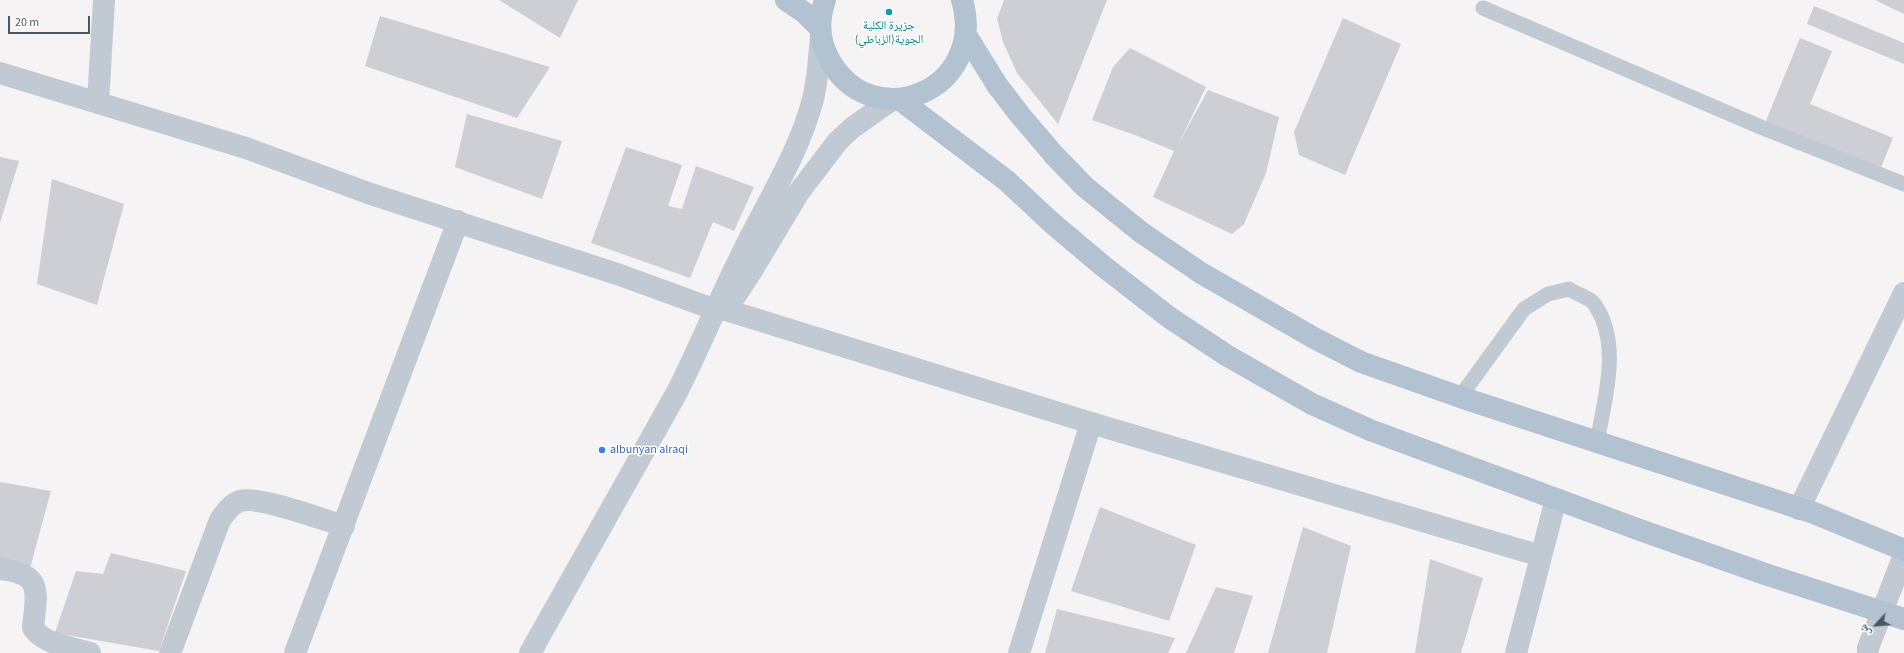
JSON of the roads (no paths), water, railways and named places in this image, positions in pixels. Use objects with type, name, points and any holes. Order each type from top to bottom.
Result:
[{"type":"main road","points":[[786,0],[806,13],[820,32],[828,58],[834,68],[845,80],[860,90],[876,96],[896,99],[919,94],[936,85],[951,71],[961,54],[966,35],[966,14],[962,0]]},
{"type":"main road","points":[[820,32],[821,10],[825,0]]},
{"type":"main road","points":[[966,35],[996,85],[1054,155],[1085,187],[1142,233],[1201,273],[1314,338],[1361,362],[1597,443],[1799,509],[1904,550]]},
{"type":"main road","points":[[896,99],[1007,181],[1052,223],[1170,318],[1226,355],[1312,404],[1370,430],[1556,499],[1765,574],[1904,619]]},
{"type":"street","points":[[98,103],[104,0]]},
{"type":"street","points":[[530,653],[676,394],[721,310],[803,130],[814,98],[820,32]]},
{"type":"street","points":[[0,73],[246,148],[368,193],[458,221],[721,310],[1541,556]]},
{"type":"street","points":[[721,310],[751,272],[800,192],[838,142],[852,128],[896,99]]},
{"type":"street","points":[[295,653],[458,221]]},
{"type":"street","points":[[1799,509],[1904,293]]},
{"type":"street","points":[[1019,653],[1091,422]]},
{"type":"street","points":[[1516,653],[1556,499]]},
{"type":"street","points":[[170,653],[220,520],[229,508],[240,501],[264,502],[344,526]]},
{"type":"street","points":[[1866,651],[1904,555]]},
{"type":"street","points":[[0,569],[22,574],[34,585],[37,600],[33,628],[38,635],[47,640],[90,653]]},
{"type":"lane","points":[[1483,8],[1763,128],[1904,184]]},
{"type":"lane","points":[[1460,397],[1524,309],[1548,294],[1569,289],[1594,304],[1604,324],[1610,348],[1607,381],[1597,443]]},
{"type":"place","name":"جزيرة الكلية الجوية(الزباطي)","points":[[889,12]]},
{"type":"place","name":"albunyan alraqi","points":[[602,450]]}]
